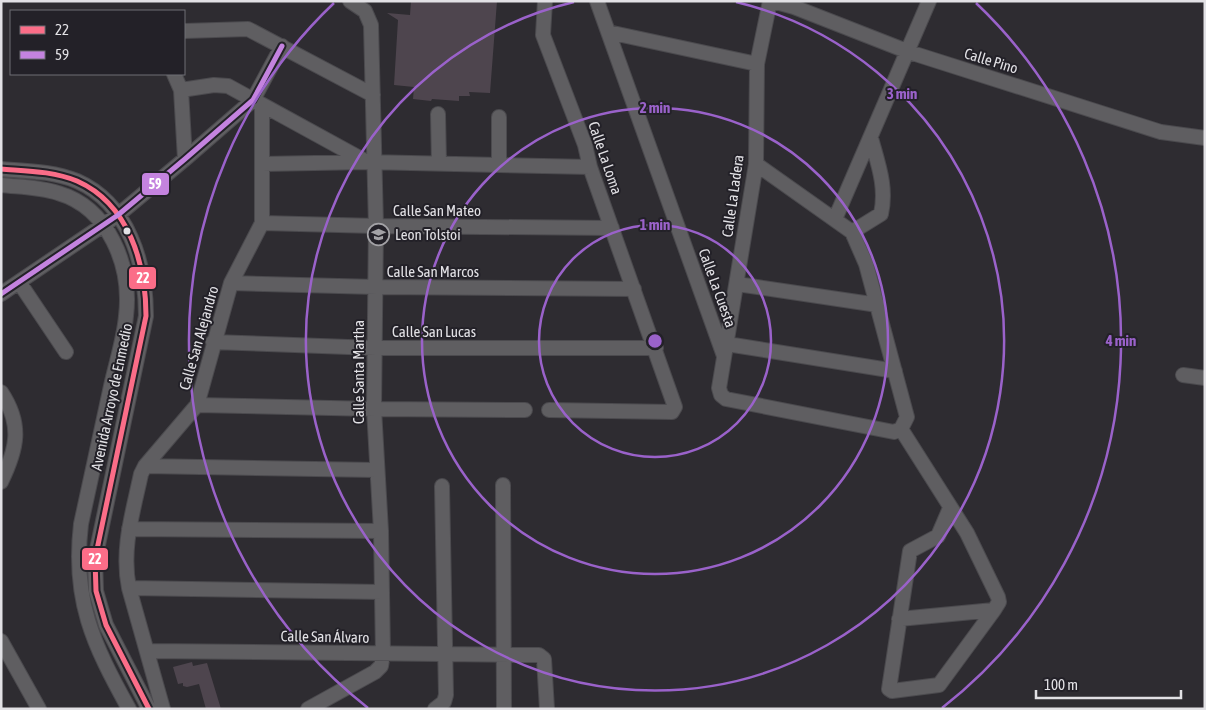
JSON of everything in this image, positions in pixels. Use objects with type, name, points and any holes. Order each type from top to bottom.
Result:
[{"type":"street","name":"Calle Santa Martha","points":[[350,1],[365,11],[371,24],[373,95],[371,162],[376,226],[374,410],[381,532],[383,654]]},
{"type":"street","name":"Calle La Loma","points":[[545,1],[542,35],[585,145],[590,167],[656,348],[674,410],[672,412],[549,410]]},
{"type":"street","name":"Calle La Cuesta","points":[[597,1],[725,359]]},
{"type":"street","name":"Calle Pino","points":[[771,1],[794,7],[909,52],[1161,132],[1205,138]]},
{"type":"street","name":"Calle La Ladera","points":[[771,1],[757,64],[756,164],[720,388],[721,395],[726,399],[894,432],[900,429]]},
{"type":"street","points":[[835,219],[909,52],[929,1]]},
{"type":"street","points":[[185,31],[248,29],[373,95]]},
{"type":"street","points":[[608,32],[757,64]]},
{"type":"street","points":[[1,294],[104,226],[257,103],[282,46]]},
{"type":"street","points":[[174,75],[181,90],[185,159]]},
{"type":"street","points":[[181,90],[214,85],[228,86],[371,162]]},
{"type":"street","name":"Calle San Alejandro","points":[[163,709],[129,588],[125,569],[126,546],[141,474],[145,466],[197,405],[213,342],[231,283],[262,223],[262,164],[257,103]]},
{"type":"street","points":[[438,114],[439,164]]},
{"type":"street","points":[[499,117],[499,164]]},
{"type":"street","points":[[852,232],[881,214],[884,202],[884,188],[871,138]]},
{"type":"street","points":[[262,164],[371,162],[590,167]]},
{"type":"street","points":[[756,164],[852,232],[866,264],[907,417],[900,429],[924,463],[967,534],[998,597],[999,602],[994,610],[939,685],[892,691],[889,685],[910,551],[938,536],[950,508]]},
{"type":"street","name":"Avenida Arroyo de Enmedio","points":[[1,169],[42,172],[76,181],[103,199],[118,215],[129,232],[138,253],[146,294],[146,316],[100,526],[95,560],[96,591],[106,625],[149,709]]},
{"type":"street","name":"Avenida Arroyo de Enmedio","points":[[1,185],[44,189],[60,193],[91,212],[104,226],[120,253],[126,283],[126,316],[81,524],[77,552],[78,573],[90,631],[105,666],[129,709]]},
{"type":"street","name":"Calle San Mateo","points":[[262,223],[612,228]]},
{"type":"street","points":[[19,282],[66,352]]},
{"type":"street","name":"Calle San Marcos","points":[[231,283],[376,288],[634,289]]},
{"type":"street","points":[[737,284],[878,306]]},
{"type":"street","name":"Calle San Lucas","points":[[213,342],[375,348],[656,348]]},
{"type":"street","points":[[727,344],[895,371]]},
{"type":"street","points":[[1183,375],[1205,378]]},
{"type":"street","points":[[1,392],[8,402],[17,436],[14,456],[1,482]]},
{"type":"street","points":[[197,405],[374,410],[524,410]]},
{"type":"street","points":[[145,466],[376,470]]},
{"type":"street","points":[[503,485],[504,709]]},
{"type":"street","points":[[434,709],[444,702],[446,695],[442,486]]},
{"type":"street","points":[[129,529],[381,532]]},
{"type":"street","points":[[129,588],[382,592]]},
{"type":"street","points":[[899,619],[994,610]]},
{"type":"street","points":[[1,641],[38,709]]},
{"type":"street","name":"Calle San Álvaro","points":[[147,651],[539,655],[544,659],[547,709]]},
{"type":"street","points":[[308,709],[375,672],[381,666],[383,654]]},
{"type":"building","points":[[411,1],[497,1],[490,93],[469,92],[470,96],[459,96],[459,101],[432,99],[431,101],[413,99],[414,87],[394,85],[398,20],[387,13],[410,15]]},
{"type":"building","points":[[192,662],[193,666],[207,663],[221,709],[206,709],[199,684],[187,687],[183,686],[183,683],[178,684],[173,667]]},
{"type":"transit line","name":"59","points":[[1,294],[118,215],[253,100],[282,46]]},
{"type":"transit line","name":"22","points":[[1,169],[59,175],[77,181],[95,191],[110,204],[122,220],[138,256],[143,276],[146,316],[95,559],[96,591],[106,625],[149,709]]},
{"type":"place","name":"Leon Tolstoi","points":[[379,235]]}]
